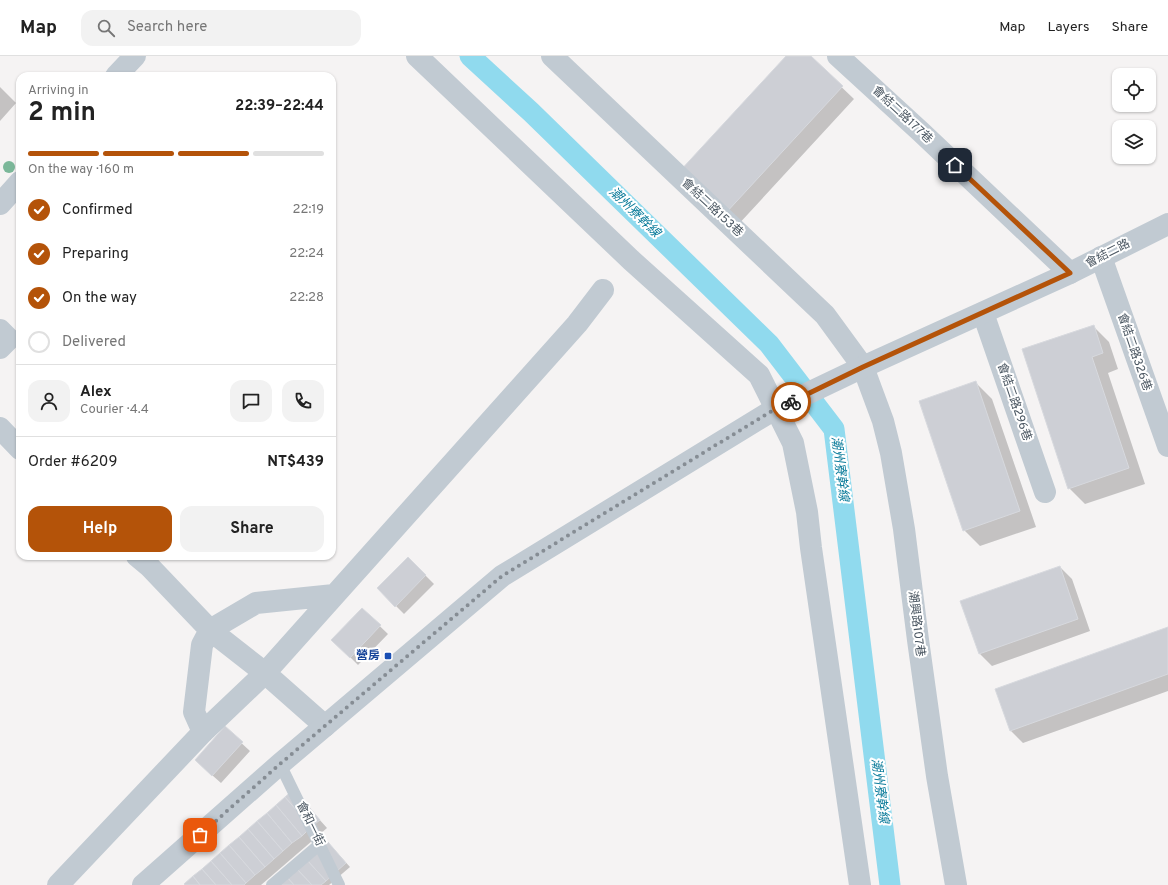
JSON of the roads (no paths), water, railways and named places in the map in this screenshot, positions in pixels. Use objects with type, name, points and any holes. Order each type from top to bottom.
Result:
[{"type":"street","points":[[417,56],[631,260],[759,375],[780,407],[793,443],[807,512],[860,885]]},
{"type":"street","name":"會結二路153巷","points":[[552,56],[825,315],[858,370]]},
{"type":"street","name":"會結二路177巷","points":[[838,56],[1070,273]]},
{"type":"street","points":[[0,204],[16,186]]},
{"type":"street","name":"會結二路","points":[[780,407],[1070,273],[1168,224]]},
{"type":"street","name":"會結二路326巷","points":[[1101,257],[1168,446]]},
{"type":"street","points":[[58,885],[203,732],[265,673],[576,324],[603,290]]},
{"type":"street","name":"會結二路296巷","points":[[983,313],[1045,492]]},
{"type":"street","points":[[0,330],[9,339],[0,348]]},
{"type":"street","name":"潮興路107巷","points":[[858,370],[883,421],[891,453],[904,529],[937,776],[956,885]]},
{"type":"street","points":[[143,885],[280,764],[502,576],[780,407]]},
{"type":"street","points":[[0,428],[16,445]]},
{"type":"street","points":[[142,560],[210,630],[265,673],[325,726]]},
{"type":"street","points":[[203,732],[194,712],[202,645],[210,630],[256,603],[334,595]]},
{"type":"lane","name":"會和一街","points":[[280,764],[339,885]]},
{"type":"lane","points":[[272,885],[319,845]]},
{"type":"waterway","name":"潮州寮幹線","points":[[470,56],[531,112],[769,344],[834,429],[890,885]]},
{"type":"place","name":"營房","points":[[388,656]]}]
